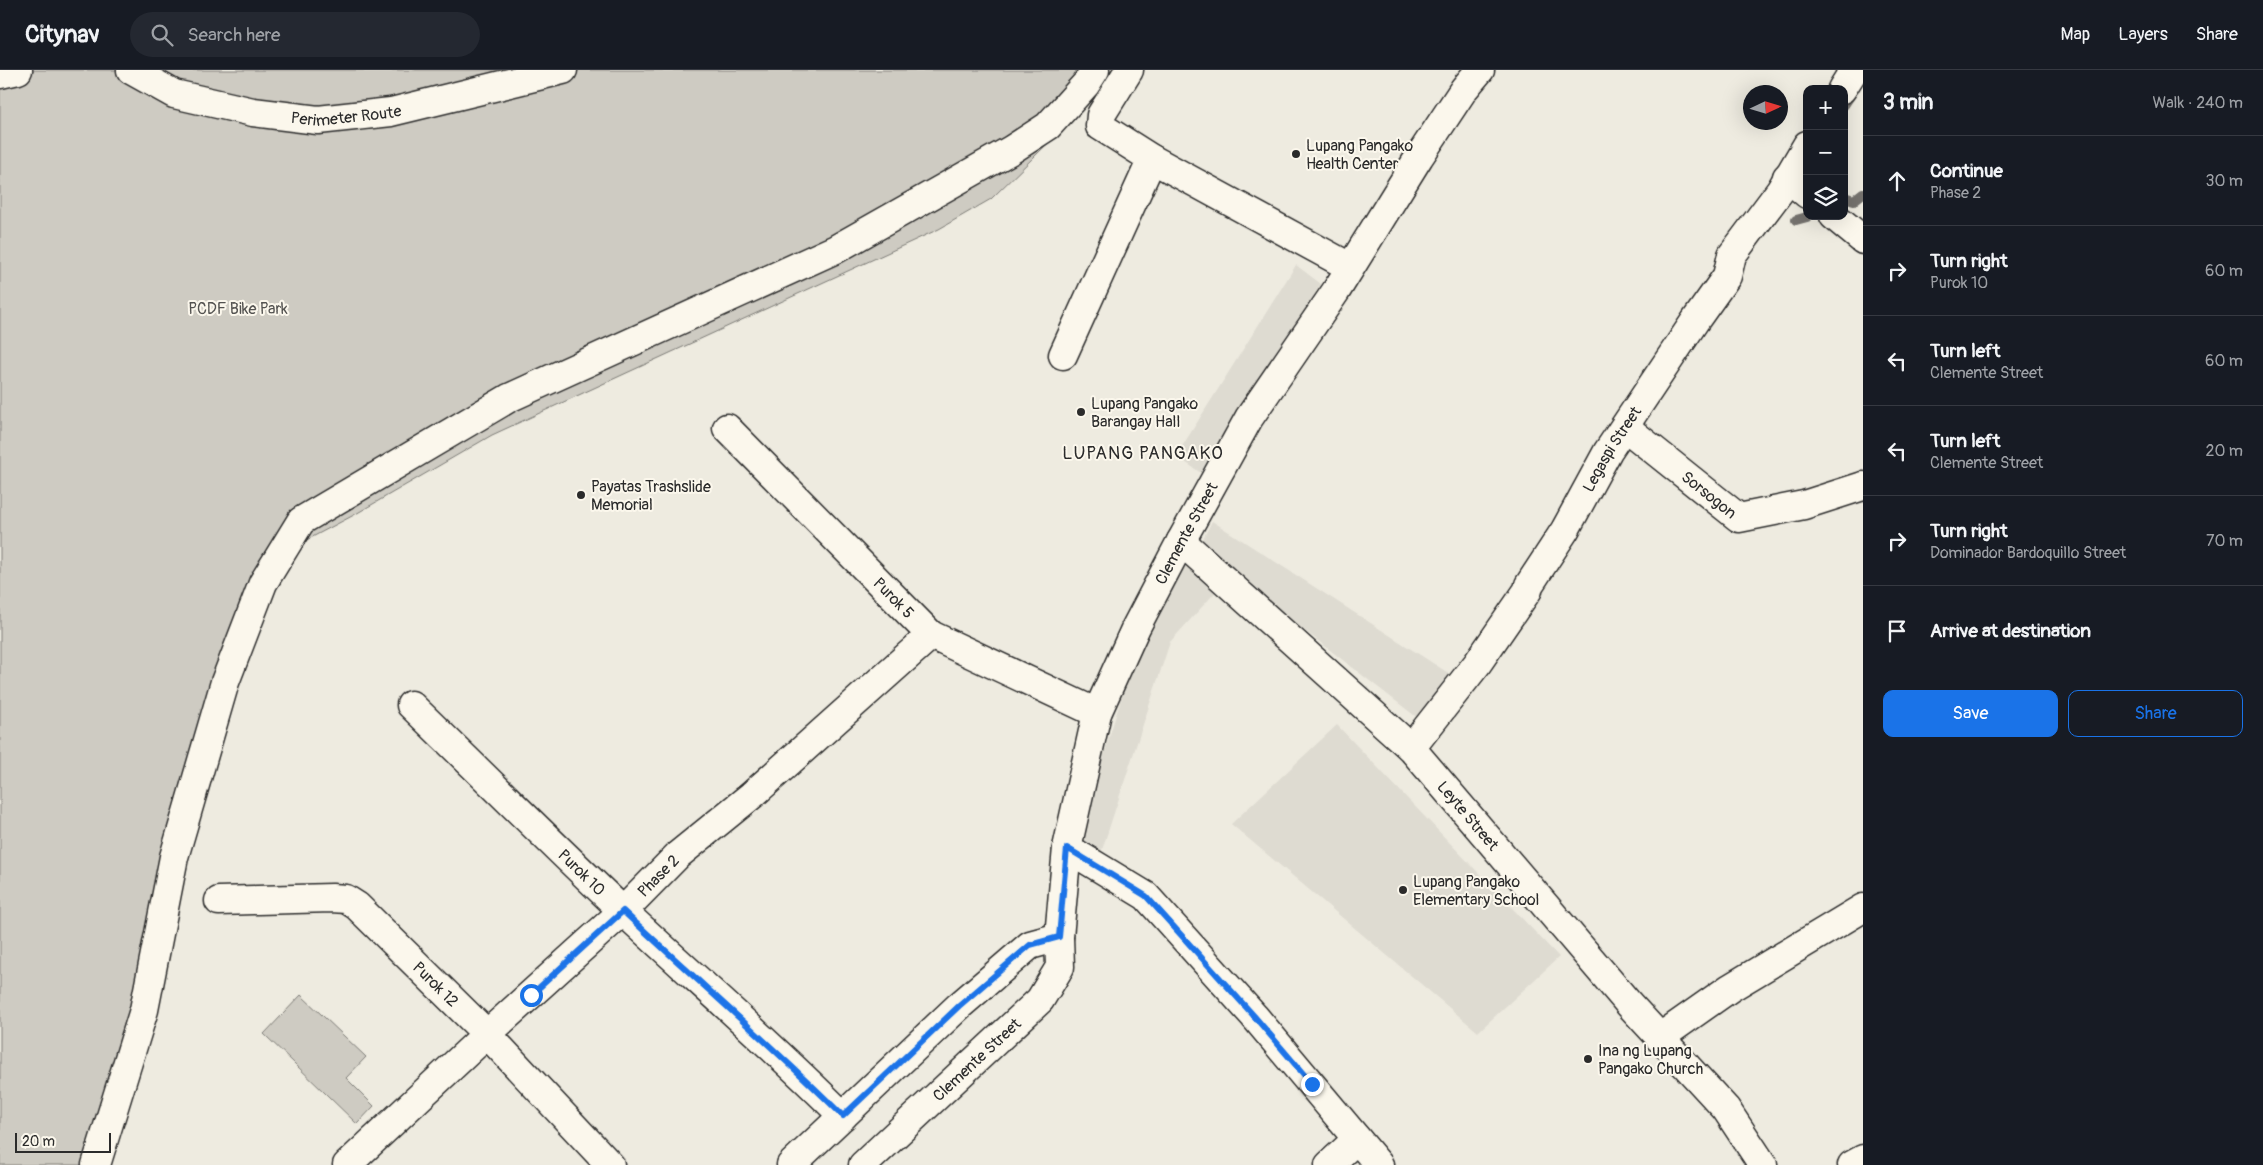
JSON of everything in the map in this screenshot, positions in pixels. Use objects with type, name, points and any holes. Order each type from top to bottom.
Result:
[{"type":"street","points":[[0,74],[18,70]]},
{"type":"street","name":"Perimeter Route","points":[[132,70],[174,94],[253,112],[318,120],[391,112],[564,70]]},
{"type":"street","points":[[96,1165],[144,1010],[174,857],[225,682],[263,583],[301,521],[509,398],[836,249],[1012,150],[1048,126],[1086,84],[1095,70]]},
{"type":"street","points":[[1129,70],[1101,115],[1100,126],[1152,159],[1350,267]]},
{"type":"street","name":"Clemente Street","points":[[863,1165],[1040,1000],[1060,967],[1059,937],[1067,848],[1097,713],[1136,627],[1249,418],[1336,291],[1419,157],[1464,90],[1480,70]]},
{"type":"street","points":[[1845,85],[1854,70]]},
{"type":"street","points":[[1063,355],[1152,159]]},
{"type":"street","name":"Legaspi Street","points":[[1411,748],[1477,664],[1528,590],[1529,585],[1565,530],[1608,452],[1727,276],[1732,255],[1780,191],[1797,186],[1803,161]]},
{"type":"street","points":[[1839,220],[1863,240]]},
{"type":"street","name":"Sorsogon","points":[[1625,427],[1740,518],[1804,505],[1863,486]]},
{"type":"street","name":"Purok 5","points":[[727,428],[931,635],[1097,713]]},
{"type":"street","name":"Leyte Street","points":[[1181,541],[1411,748],[1658,1038],[1726,1109],[1764,1165]]},
{"type":"street","name":"Phase 2","points":[[347,1165],[487,1034],[623,911],[678,856],[752,795],[931,635]]},
{"type":"street","name":"Purok 10","points":[[412,705],[623,911],[730,1011],[790,1062],[843,1116]]},
{"type":"street","points":[[1067,848],[1146,896],[1254,1016],[1379,1165]]},
{"type":"street","name":"Purok 12","points":[[219,901],[346,899],[357,906],[487,1034],[610,1165]]},
{"type":"street","points":[[1658,1038],[1730,988],[1863,908]]},
{"type":"street","points":[[793,1164],[959,1006],[1030,945],[1059,937]]},
{"type":"street","points":[[1328,1165],[1357,1139]]},
{"type":"street","points":[[1852,1165],[1863,1159]]},
{"type":"shaded area","points":[[1296,265],[1321,284],[1204,475],[1176,456]]},
{"type":"shaded area","points":[[1212,521],[1456,678],[1419,719],[1198,548]]},
{"type":"shaded area","points":[[1190,557],[1221,586],[1170,642],[1101,853],[1076,842],[1146,620]]},
{"type":"shaded area","name":"Lupang Pangako Elementary School","points":[[1337,725],[1559,957],[1478,1032],[1231,824]]},
{"type":"green space","name":"PCDF Bike Park","points":[[0,70],[1110,70],[1082,110],[991,199],[939,229],[492,435],[354,515],[301,543],[273,586],[248,641],[189,832],[110,1165],[0,1165]]},
{"type":"green space","points":[[301,995],[366,1057],[346,1078],[374,1106],[357,1124],[264,1034]]},
{"type":"waterway","points":[[1848,99],[1854,90]]},
{"type":"waterway","points":[[1848,198],[1854,200],[1863,193]]},
{"type":"waterway","points":[[1796,220],[1803,218]]},
{"type":"place","name":"Lupang Pangako Health Center","points":[[1296,154]]},
{"type":"place","name":"Lupang Pangako Barangay Hall","points":[[1081,412]]},
{"type":"place","name":"Payatas Trashslide Memorial","points":[[581,495]]},
{"type":"place","name":"Lupang Pangako Elementary School","points":[[1403,890]]},
{"type":"place","name":"Ina ng Lupang Pangako Church","points":[[1588,1059]]},
{"type":"district","name":"LUPANG PANGAKO","points":[[1143,453]]},
{"type":"route","points":[[531,995],[623,911],[730,1011],[790,1062],[843,1116],[959,1006],[1030,945],[1059,937],[1067,848],[1146,896],[1254,1016],[1312,1084]]}]
